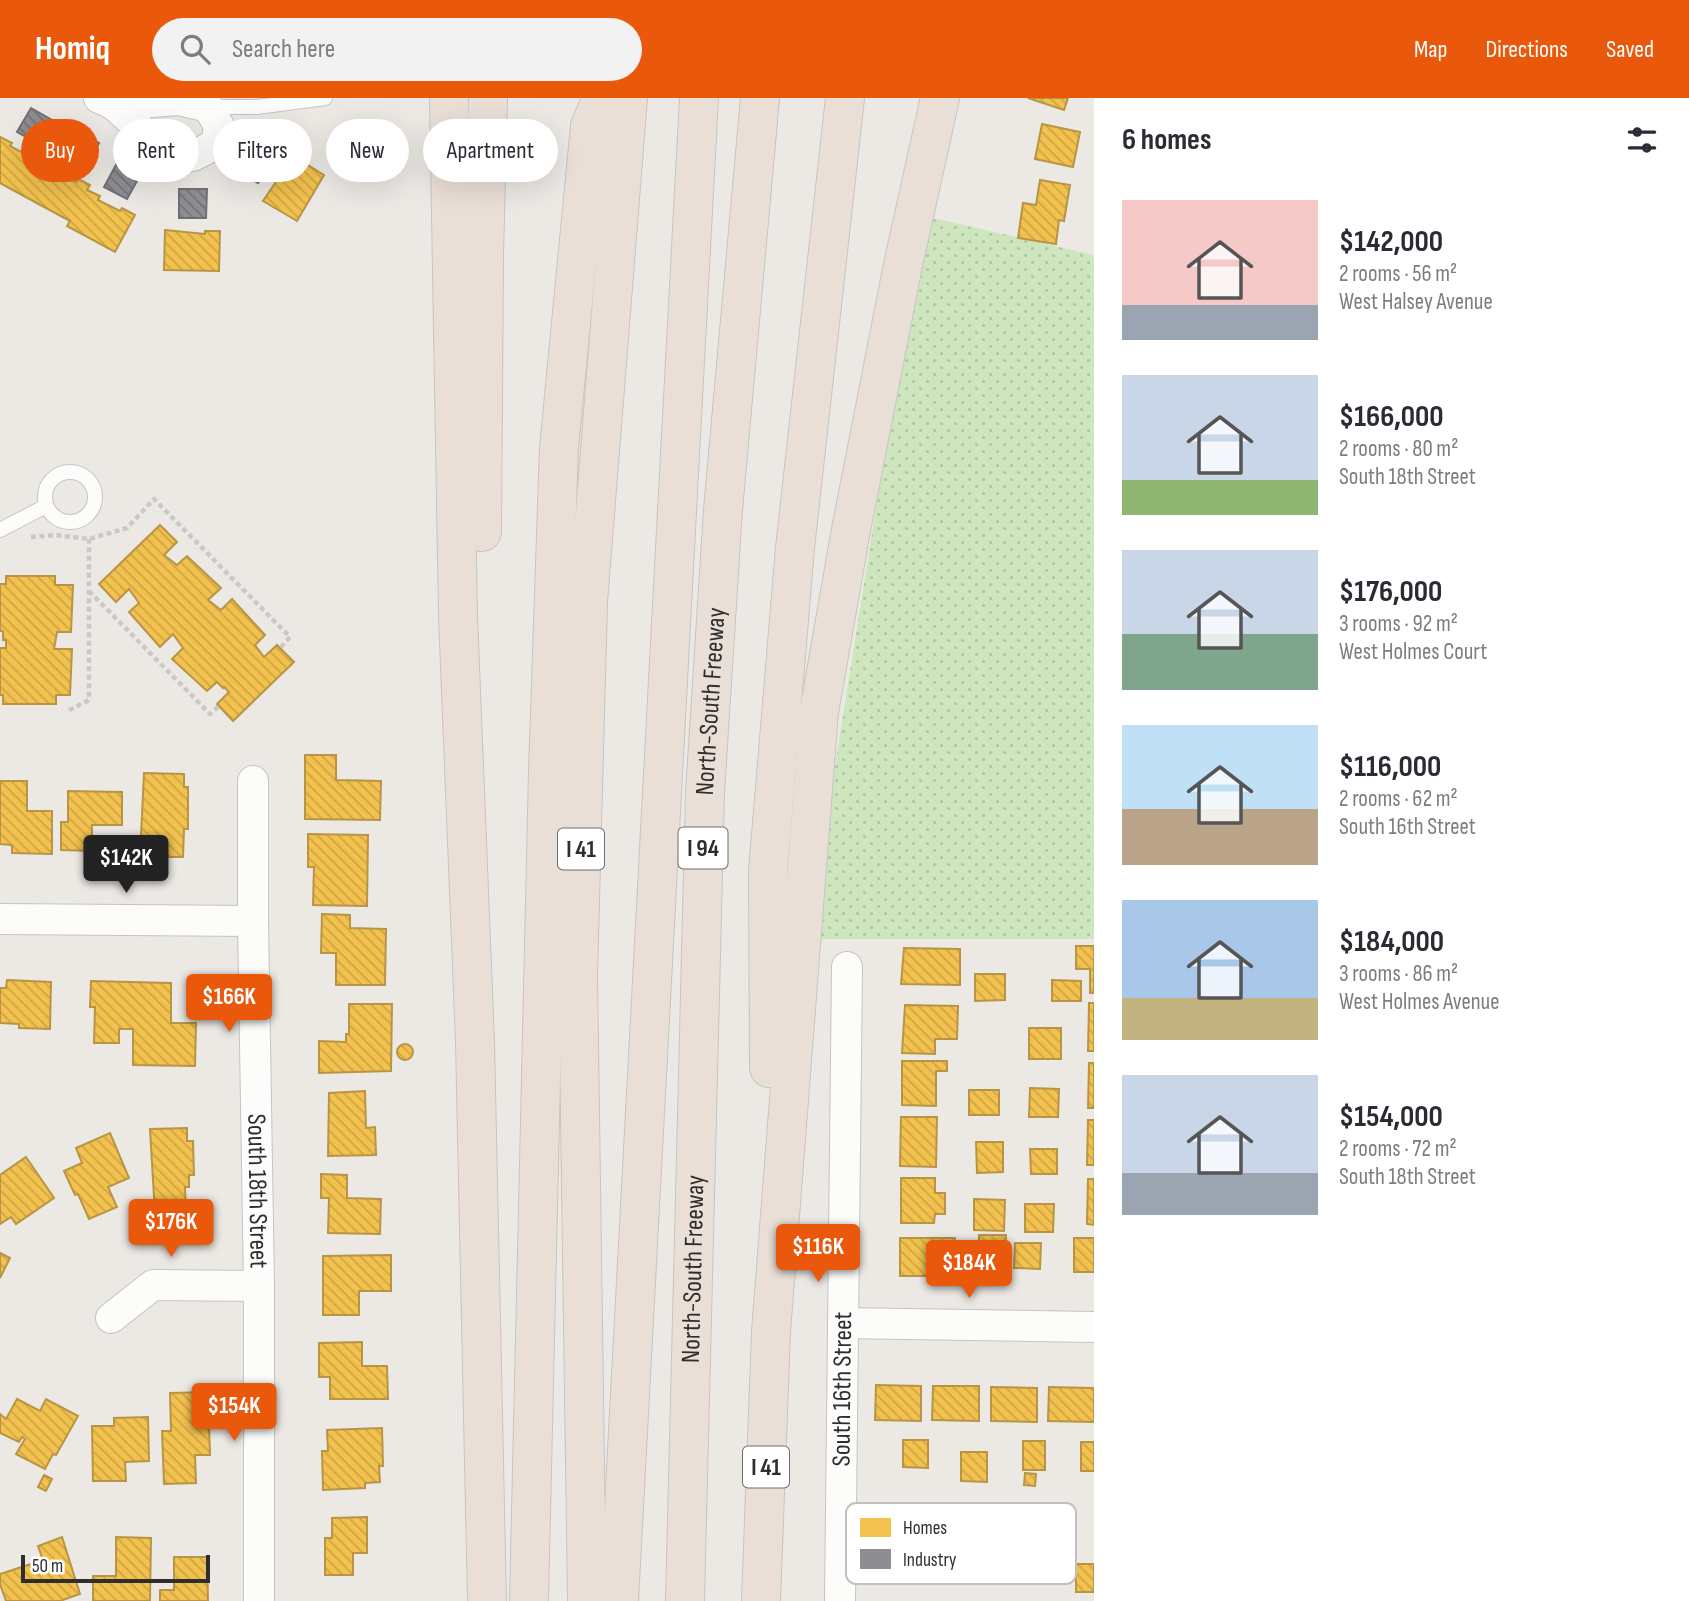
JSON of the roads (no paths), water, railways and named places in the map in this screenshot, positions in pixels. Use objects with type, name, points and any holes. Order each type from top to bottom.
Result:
[{"type":"highway","points":[[449,98],[458,616],[475,1042],[487,1601]]},
{"type":"highway","points":[[475,1042],[488,98]]},
{"type":"highway","points":[[529,1601],[548,771],[559,448],[590,126],[602,98]]},
{"type":"highway","name":"I 41","points":[[587,1601],[578,976],[587,602],[628,98]]},
{"type":"highway","name":"North-South Freeway","points":[[619,1601],[699,98]]},
{"type":"highway","name":"North-South Freeway","points":[[685,1601],[705,792],[726,484],[760,98]]},
{"type":"highway","points":[[771,1332],[819,712],[853,517],[900,278],[940,98]]},
{"type":"highway","name":"I 41","points":[[761,1601],[771,1332],[768,871],[795,548],[844,107]]},
{"type":"street","points":[[107,102],[213,102],[219,126],[216,144],[193,156],[162,149],[107,102]]},
{"type":"street","name":"South 18th Street","points":[[253,782],[259,1286],[259,1601]]},
{"type":"street","points":[[0,919],[253,921]]},
{"type":"street","name":"South 16th Street","points":[[840,1601],[847,967]]},
{"type":"street","points":[[111,1318],[153,1285],[259,1286]]},
{"type":"street","points":[[843,1324],[1094,1327]]},
{"type":"lane","points":[[213,102],[257,107],[325,98]]},
{"type":"lane","points":[[0,530],[46,506]]}]
